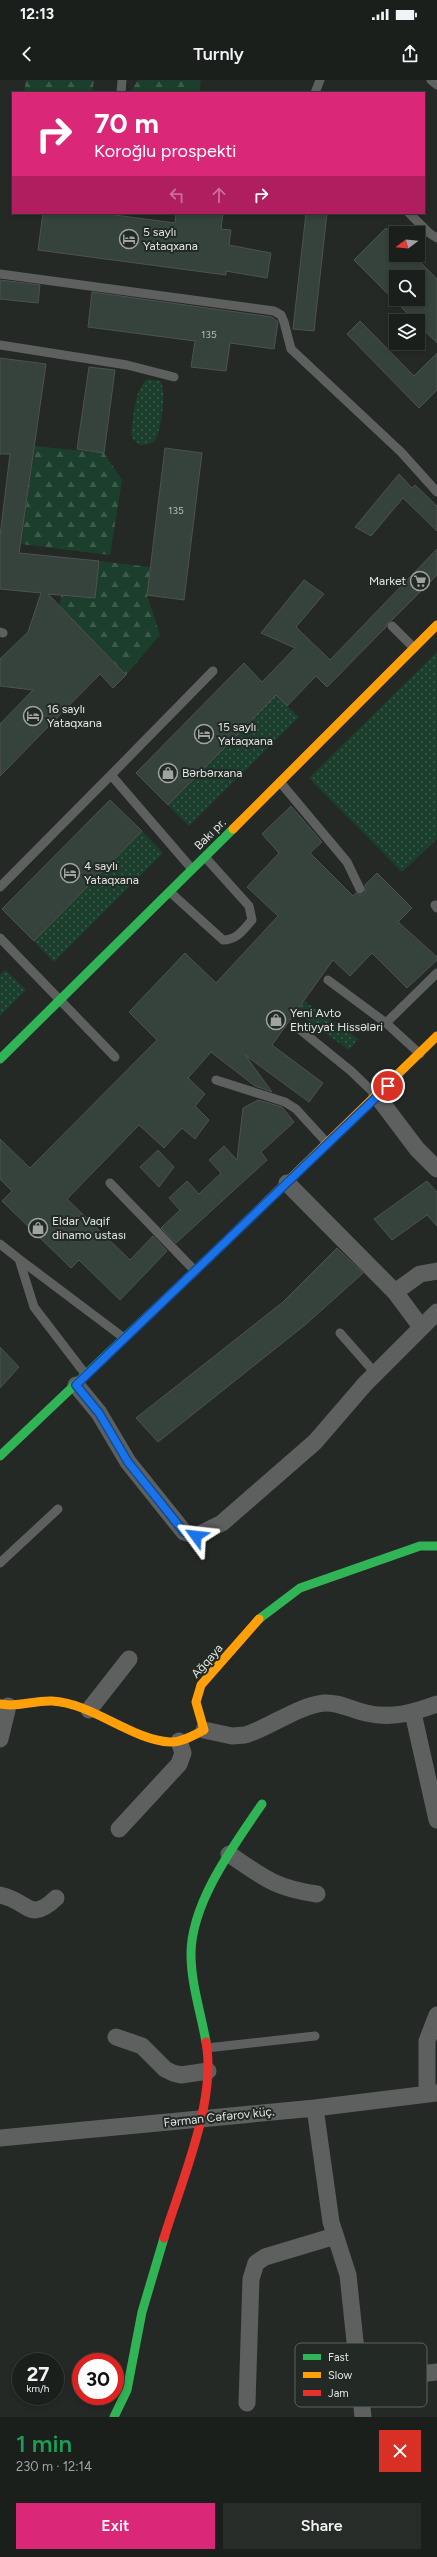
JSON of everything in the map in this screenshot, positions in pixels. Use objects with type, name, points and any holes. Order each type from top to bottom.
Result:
[{"type":"street","name":"Bakı pr.","points":[[0,1059],[170,892],[437,624]]},
{"type":"street","points":[[0,1456],[195,1272],[328,1144],[437,1036]]},
{"type":"street","points":[[377,1096],[416,1149],[437,1169]]},
{"type":"street","points":[[287,1183],[395,1292],[421,1327]]},
{"type":"street","points":[[395,1292],[420,1274],[437,1271]]},
{"type":"street","points":[[81,1380],[117,1446],[137,1474],[184,1532],[196,1536],[222,1523],[315,1442],[376,1374],[437,1312]]},
{"type":"street","name":"Ağqaya","points":[[204,1730],[195,1708],[195,1695],[201,1685],[270,1609],[285,1596],[300,1588],[420,1546],[437,1546]]},
{"type":"street","points":[[89,1710],[129,1659]]},
{"type":"street","points":[[0,1739],[4,1705],[52,1701],[89,1710],[132,1731],[169,1742],[179,1741],[204,1730],[232,1736],[245,1735],[324,1703],[344,1705],[365,1713],[389,1716],[413,1712],[437,1704]]},
{"type":"street","points":[[413,1712],[437,1820]]},
{"type":"street","points":[[119,1829],[178,1764],[183,1754],[179,1741]]},
{"type":"street","points":[[114,2417],[122,2406],[145,2298],[202,2119],[207,2089],[207,2048],[192,1959],[192,1942],[196,1923],[229,1854],[262,1804]]},
{"type":"street","points":[[229,1854],[271,1883],[292,1891],[318,1894]]},
{"type":"street","points":[[0,1895],[35,1910],[44,1909],[56,1898]]},
{"type":"street","points":[[432,2093],[427,2041],[437,2015]]},
{"type":"street","points":[[116,2037],[142,2046],[165,2069],[173,2073],[180,2075],[208,2071]]},
{"type":"street","name":"Fərman Cəfərov küç.","points":[[0,2138],[315,2108],[432,2093]]},
{"type":"street","points":[[315,2108],[328,2207],[335,2236],[348,2276],[356,2343]]},
{"type":"street","points":[[247,2404],[250,2279],[256,2263],[265,2256],[335,2236]]},
{"type":"street","points":[[427,2373],[437,2372]]},
{"type":"street","points":[[362,2407],[363,2417]]},
{"type":"lane","points":[[121,92],[122,80]]},
{"type":"lane","points":[[315,92],[320,80]]},
{"type":"lane","points":[[432,80],[437,85]]},
{"type":"lane","points":[[410,214],[429,233],[437,238]]},
{"type":"lane","points":[[0,274],[274,310],[281,315],[291,349],[401,452],[437,492]]},
{"type":"lane","points":[[0,345],[127,365],[174,376]]},
{"type":"lane","points":[[392,626],[414,648]]},
{"type":"lane","points":[[0,887],[214,670]]},
{"type":"lane","points":[[111,775],[192,869]]},
{"type":"lane","points":[[279,781],[348,862],[360,889]]},
{"type":"lane","points":[[170,892],[223,940],[230,940],[239,935],[252,920],[252,913],[248,906],[205,856]]},
{"type":"lane","points":[[0,938],[115,1057]]},
{"type":"lane","points":[[386,1023],[437,973]]},
{"type":"lane","points":[[328,980],[386,1023],[420,1054]]},
{"type":"lane","points":[[298,1028],[351,1071],[377,1096]]},
{"type":"lane","points":[[216,1080],[285,1102],[296,1109],[328,1144]]},
{"type":"lane","points":[[110,1183],[195,1272]]},
{"type":"lane","points":[[0,1244],[124,1338]]},
{"type":"lane","points":[[19,1259],[27,1288],[38,1314],[81,1380]]},
{"type":"lane","points":[[340,1332],[376,1374]]},
{"type":"lane","points":[[0,1562],[58,1509]]},
{"type":"lane","points":[[207,2048],[315,2036]]},
{"type":"green space","points":[[26,80],[94,80],[92,92],[24,92]]},
{"type":"green space","points":[[138,80],[201,80],[199,92],[131,92]]},
{"type":"green space","points":[[148,379],[160,381],[163,392],[163,408],[159,432],[156,439],[150,444],[140,445],[132,438],[131,433],[137,396],[143,383]]},
{"type":"green space","points":[[35,446],[104,453],[122,480],[110,555],[21,544]]},
{"type":"green space","points":[[99,561],[150,567],[147,595],[160,635],[126,675],[76,623],[59,611],[61,595],[95,598]]},
{"type":"green space","points":[[437,652],[437,839],[402,872],[309,778]]},
{"type":"green space","points":[[276,695],[299,717],[189,826],[168,805]]},
{"type":"green space","points":[[142,831],[163,853],[54,962],[34,941]]},
{"type":"green space","points":[[5,970],[26,990],[0,1016],[0,975]]},
{"type":"green space","points":[[304,1001],[358,1039],[349,1050],[296,1012]]},
{"type":"building","points":[[43,214],[108,214],[175,223],[176,214],[223,214],[221,229],[231,230],[229,245],[271,253],[267,278],[226,271],[226,275],[38,250]]},
{"type":"building","points":[[306,214],[327,214],[314,331],[293,329]]},
{"type":"building","points":[[386,228],[389,231],[389,262],[420,262],[437,279],[437,343],[425,331],[425,314],[408,314],[400,306],[425,306],[425,270],[389,270],[389,295],[354,260]]},
{"type":"building","points":[[0,280],[40,285],[38,303],[0,299]]},
{"type":"building","points":[[92,292],[272,317],[278,322],[274,349],[230,343],[226,371],[191,367],[195,341],[88,327]]},
{"type":"building","points":[[360,321],[414,376],[437,353],[437,390],[419,408],[347,334]]},
{"type":"building","points":[[0,358],[46,364],[19,553],[99,561],[95,598],[48,594],[126,675],[113,688],[100,674],[0,776],[0,724],[33,690],[0,686],[0,659],[28,632],[41,593],[0,589],[0,536],[10,454],[0,454]]},
{"type":"building","points":[[89,367],[115,370],[104,453],[77,449]]},
{"type":"building","points":[[165,448],[202,453],[184,600],[147,595]]},
{"type":"building","points":[[399,474],[412,488],[415,485],[437,506],[437,531],[403,498],[371,536],[355,527]]},
{"type":"building","points":[[437,549],[437,575],[392,620],[388,622],[386,627],[327,687],[316,676],[287,706],[276,695],[168,805],[136,773],[244,663],[262,682],[295,648],[261,633],[304,580],[324,594],[296,627],[330,660]]},
{"type":"building","points":[[110,800],[142,831],[34,941],[2,909]]},
{"type":"building","points":[[291,806],[322,842],[310,853],[353,896],[356,893],[360,895],[365,893],[365,885],[377,873],[412,908],[398,922],[437,957],[437,960],[407,988],[372,953],[350,976],[333,960],[272,1045],[323,1083],[309,1102],[245,1055],[272,1092],[255,1086],[211,1052],[188,1078],[205,1094],[195,1106],[209,1120],[195,1139],[182,1128],[164,1148],[139,1125],[67,1199],[130,1260],[153,1236],[167,1251],[120,1300],[79,1260],[71,1268],[2,1201],[12,1191],[0,1179],[0,1139],[30,1168],[157,1040],[129,1012],[185,953],[216,983],[278,916],[247,887],[279,853],[262,834]]},
{"type":"building","points":[[258,1100],[282,1107],[294,1122],[261,1152],[267,1160],[176,1243],[161,1228],[180,1210],[169,1198],[187,1181],[199,1194],[221,1173],[209,1160],[224,1146],[237,1160],[243,1108]]},
{"type":"building","points":[[158,1150],[174,1167],[159,1187],[140,1167]]},
{"type":"building","points":[[427,1181],[437,1192],[437,1226],[427,1215],[392,1240],[374,1219]]},
{"type":"building","points":[[337,1248],[363,1273],[305,1325],[158,1442],[136,1418],[283,1302]]},
{"type":"building","points":[[0,1347],[19,1367],[0,1388]]},
{"type":"traffic: fast","points":[[0,1059],[233,829]]},
{"type":"traffic: fast","points":[[0,1456],[221,1246]]},
{"type":"traffic: fast","points":[[259,1619],[300,1588],[420,1546],[437,1546]]},
{"type":"traffic: fast","points":[[206,2042],[191,1965],[193,1935],[198,1915],[216,1875],[262,1804]]},
{"type":"traffic: fast","points":[[114,2417],[127,2390],[142,2312],[164,2238]]},
{"type":"traffic: slow","points":[[233,829],[437,625]]},
{"type":"traffic: slow","points":[[221,1246],[437,1036]]},
{"type":"traffic: slow","points":[[0,1704],[13,1705],[45,1701],[67,1703],[97,1714],[127,1729],[156,1740],[170,1742],[183,1740],[204,1730],[196,1702],[201,1685],[259,1619]]},
{"type":"traffic: jam","points":[[164,2238],[188,2167],[202,2115],[208,2065],[206,2042]]},
{"type":"place","name":"5 saylı Yataqxana","points":[[129,239]]},
{"type":"place","name":"Market","points":[[420,581]]},
{"type":"place","name":"16 saylı Yataqxana","points":[[33,716]]},
{"type":"place","name":"15 saylı Yataqxana","points":[[204,734]]},
{"type":"place","name":"Bərbərxana","points":[[168,773]]},
{"type":"place","name":"4 saylı Yataqxana","points":[[70,873]]},
{"type":"place","name":"Yeni Avto Ehtiyyat Hissələri","points":[[276,1020]]},
{"type":"place","name":"Eldar Vaqif dinamo ustası","points":[[38,1228]]},
{"type":"route","points":[[196,1536],[184,1532],[128,1462],[117,1446],[99,1413],[76,1385],[388,1086]]}]
